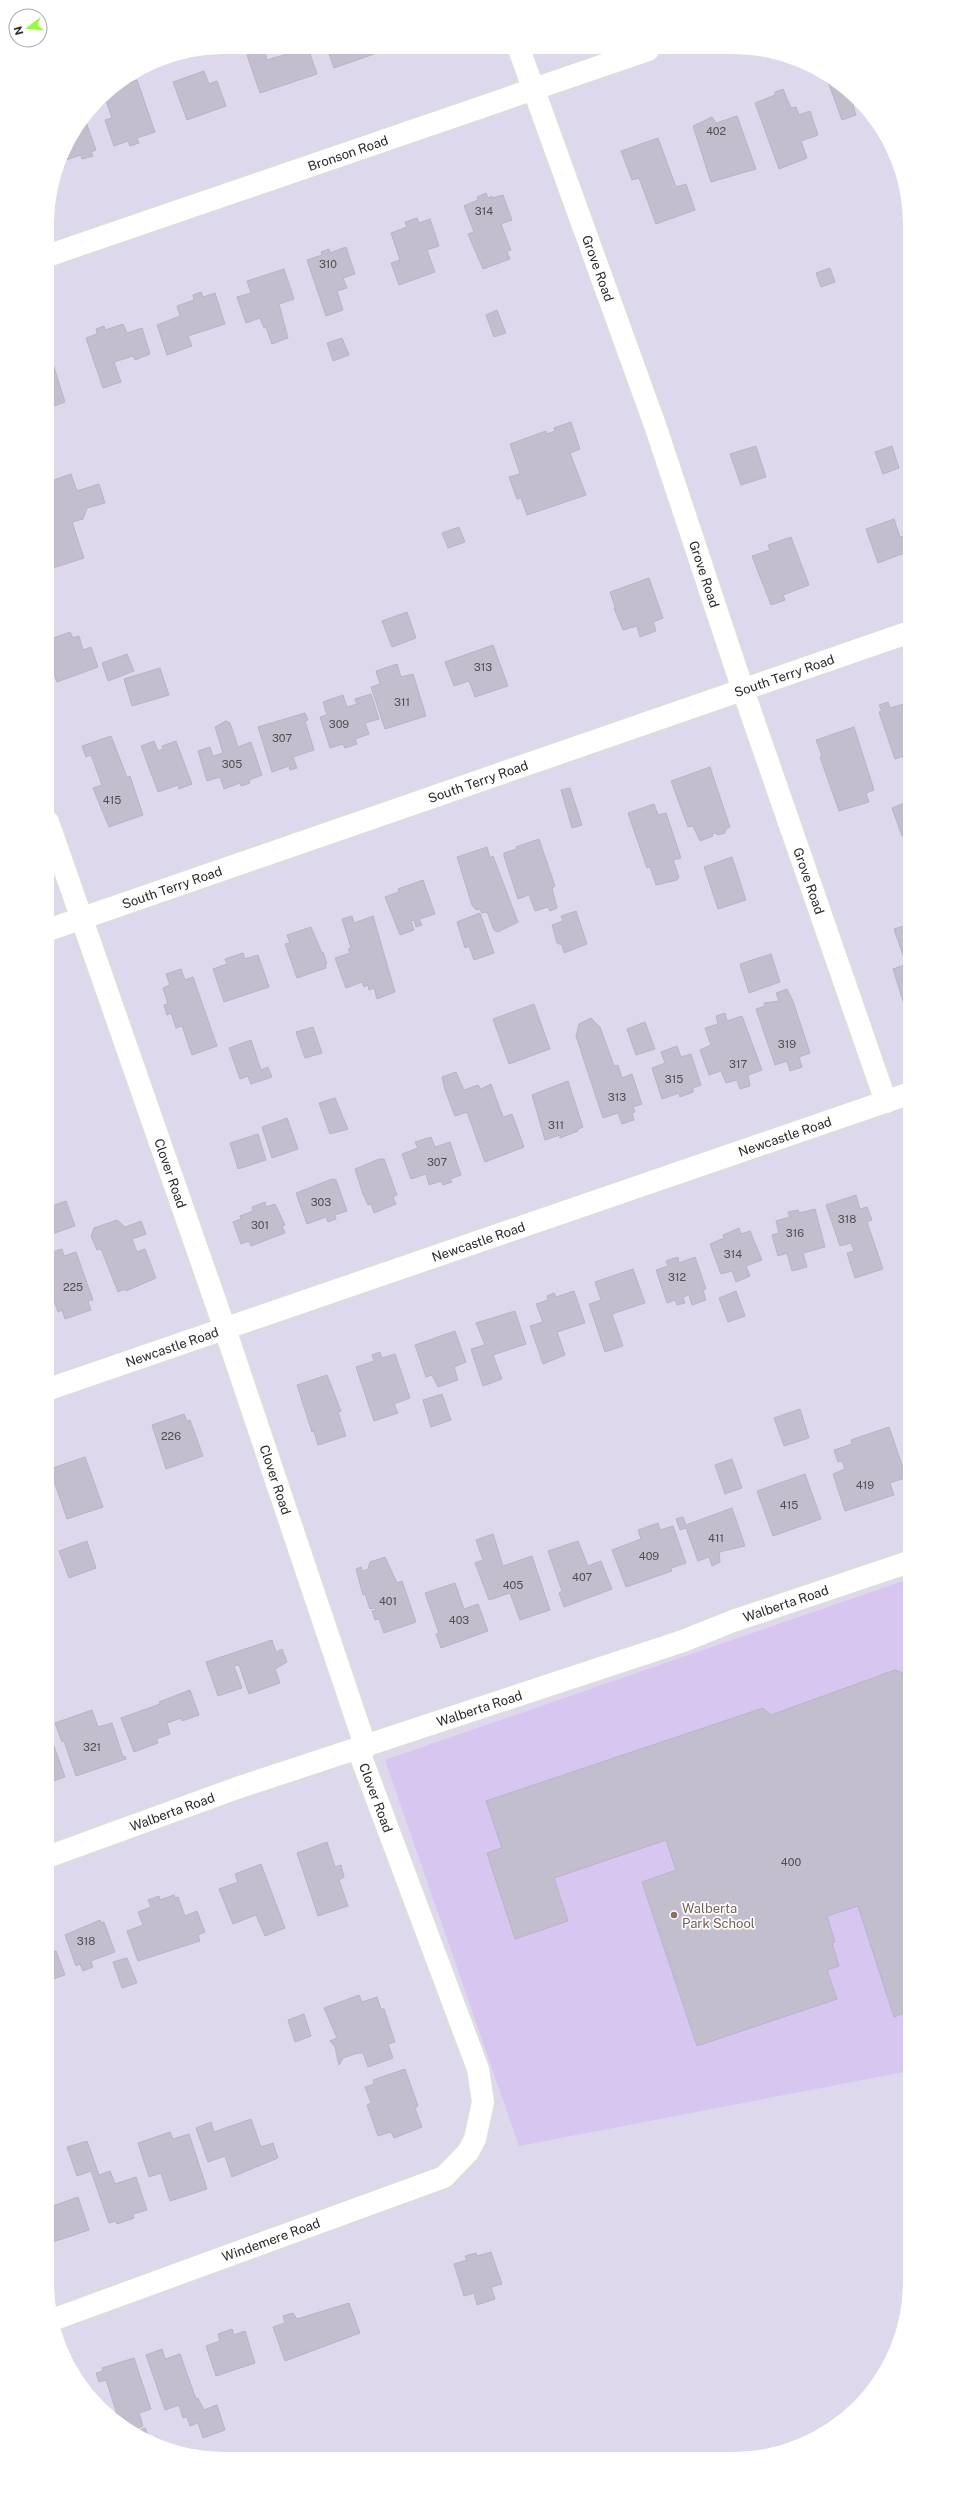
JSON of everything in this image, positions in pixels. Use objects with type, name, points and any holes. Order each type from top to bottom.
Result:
[{"type":"street","name":"Grove Road","points":[[521,54],[654,425],[743,690],[886,1102]]},
{"type":"street","name":"Bronson Road","points":[[54,254],[636,54]]},
{"type":"street","name":"South Terry Road","points":[[54,928],[903,634]]},
{"type":"street","name":"Clover Road","points":[[54,839],[225,1329],[365,1745],[361,1758],[478,2069],[484,2102],[475,2139]]},
{"type":"street","name":"Newcastle Road","points":[[54,1387],[903,1096]]},
{"type":"street","name":"Walberta Road","points":[[54,1855],[237,1788],[683,1641],[733,1621],[903,1564]]},
{"type":"street","name":"Windemere Road","points":[[58,2318],[444,2177],[468,2152],[475,2139]]},
{"type":"shaded area","name":"Walberta Park School","points":[[903,1581],[903,2072],[519,2146],[385,1760]]},
{"type":"building","points":[[265,54],[267,60],[288,54],[310,54],[317,74],[260,93],[247,55]]},
{"type":"building","points":[[329,54],[374,54],[334,68]]},
{"type":"building","points":[[204,71],[209,84],[217,81],[226,106],[187,120],[173,82]]},
{"type":"building","points":[[137,80],[155,132],[137,138],[139,143],[130,146],[128,141],[114,146],[105,120],[112,118],[106,102],[130,83]]},
{"type":"building","points":[[829,83],[854,105],[856,115],[842,120]]},
{"type":"building","points":[[783,89],[791,108],[796,107],[799,115],[810,111],[818,135],[801,141],[807,158],[779,169],[755,103],[775,95],[775,92]]},
{"type":"building","points":[[737,116],[756,169],[711,182],[693,126],[712,117],[716,123]]},
{"type":"building","points":[[87,124],[96,150],[91,152],[93,156],[82,159],[81,155],[67,160]]},
{"type":"building","points":[[658,138],[676,187],[686,184],[695,210],[656,224],[639,178],[632,180],[621,151]]},
{"type":"building","points":[[486,193],[488,198],[503,195],[512,220],[501,224],[511,250],[507,251],[510,259],[483,269],[468,234],[474,232],[464,206],[478,200],[477,197]]},
{"type":"building","points":[[417,218],[419,223],[430,219],[439,246],[427,250],[435,272],[399,285],[391,263],[400,260],[391,233],[407,227],[405,222]]},
{"type":"building","points":[[346,247],[355,274],[343,278],[347,288],[337,291],[343,310],[326,316],[307,260],[322,255],[321,252],[329,249],[330,253]]},
{"type":"building","points":[[830,268],[835,282],[821,287],[816,273]]},
{"type":"building","points":[[284,269],[294,299],[279,304],[288,338],[272,344],[266,327],[264,328],[260,318],[246,323],[237,297],[251,293],[247,281]]},
{"type":"building","points":[[201,292],[203,297],[215,293],[225,324],[188,336],[192,346],[167,355],[157,325],[180,316],[177,306],[194,300],[193,295]]},
{"type":"building","points":[[497,310],[506,333],[494,337],[486,315]]},
{"type":"building","points":[[123,324],[127,333],[142,328],[150,354],[135,360],[133,356],[114,362],[121,382],[103,388],[86,338],[97,334],[96,329],[104,326],[105,330]]},
{"type":"building","points":[[342,338],[349,355],[333,361],[327,343]]},
{"type":"building","points":[[54,367],[65,402],[54,406]]},
{"type":"building","points":[[571,422],[580,449],[570,453],[586,495],[527,515],[521,498],[517,499],[509,477],[520,474],[510,444],[546,431],[547,434],[555,431],[554,428]]},
{"type":"building","points":[[756,446],[766,477],[741,485],[730,454]]},
{"type":"building","points":[[892,446],[899,468],[883,474],[875,452]]},
{"type":"building","points":[[71,474],[77,491],[99,484],[105,503],[87,508],[83,519],[72,522],[84,558],[54,568],[55,521],[54,480]]},
{"type":"building","points":[[894,519],[900,537],[903,536],[903,554],[878,563],[866,529]]},
{"type":"building","points":[[459,527],[465,542],[448,548],[442,533]]},
{"type":"building","points":[[791,537],[809,585],[783,595],[785,600],[771,605],[752,556],[770,550],[768,545]]},
{"type":"building","points":[[649,578],[663,618],[653,622],[656,631],[640,637],[637,626],[623,630],[614,608],[615,607],[610,592]]},
{"type":"building","points":[[407,612],[416,638],[392,647],[382,621]]},
{"type":"building","points":[[70,632],[73,638],[79,636],[83,650],[91,647],[98,667],[57,682],[54,674],[54,638]]},
{"type":"building","points":[[493,645],[508,686],[475,697],[469,681],[454,686],[445,662]]},
{"type":"building","points":[[127,654],[134,671],[108,681],[102,663]]},
{"type":"building","points":[[397,664],[401,677],[413,674],[426,716],[385,729],[371,687],[380,684],[376,671]]},
{"type":"building","points":[[160,668],[169,695],[132,706],[124,679]]},
{"type":"building","points":[[371,694],[379,719],[365,723],[369,734],[355,739],[357,744],[345,748],[343,744],[330,748],[320,717],[327,715],[323,702],[343,695],[347,707],[357,704],[355,699]]},
{"type":"building","points":[[888,702],[890,708],[903,704],[903,756],[895,759],[879,712],[882,711],[879,705]]},
{"type":"building","points":[[305,713],[308,720],[305,721],[314,750],[293,757],[297,768],[290,770],[289,766],[272,772],[258,727]]},
{"type":"building","points":[[226,721],[230,723],[238,747],[251,742],[262,775],[249,780],[250,783],[241,786],[240,783],[224,789],[220,777],[207,781],[198,751],[210,747],[213,756],[223,753],[215,727]]},
{"type":"building","points":[[854,727],[874,790],[866,793],[869,802],[839,811],[820,757],[822,756],[816,740]]},
{"type":"building","points":[[111,736],[127,777],[130,776],[143,815],[109,827],[93,788],[102,785],[91,755],[86,757],[82,746]]},
{"type":"building","points":[[154,741],[158,751],[163,749],[162,746],[176,741],[192,784],[179,789],[178,785],[158,792],[141,746]]},
{"type":"building","points":[[710,767],[730,827],[726,829],[725,833],[718,835],[715,833],[712,834],[713,836],[700,841],[693,826],[688,827],[671,781]]},
{"type":"building","points":[[570,788],[582,825],[572,828],[561,790]]},
{"type":"building","points":[[654,804],[658,815],[666,813],[681,858],[673,860],[679,877],[677,880],[656,885],[650,867],[647,868],[628,813]]},
{"type":"building","points":[[903,804],[902,836],[892,808]]},
{"type":"building","points":[[539,839],[555,886],[552,888],[557,908],[550,911],[548,907],[535,911],[529,895],[518,899],[504,856],[504,853],[517,849],[516,847]]},
{"type":"building","points":[[487,847],[490,858],[493,856],[518,922],[498,932],[494,930],[487,912],[482,913],[480,909],[476,910],[472,905],[457,857]]},
{"type":"building","points":[[732,857],[746,900],[718,909],[704,867]]},
{"type":"building","points":[[423,880],[435,914],[419,919],[422,925],[416,927],[414,920],[411,921],[414,930],[400,935],[385,897],[399,892],[398,889]]},
{"type":"building","points":[[576,911],[587,944],[564,953],[562,945],[557,943],[552,925],[563,921],[561,916]]},
{"type":"building","points":[[480,913],[494,953],[474,960],[469,946],[465,948],[457,922]]},
{"type":"building","points":[[352,916],[354,923],[373,916],[395,992],[377,999],[374,988],[369,990],[368,985],[364,987],[362,982],[346,988],[335,958],[350,953],[348,949],[351,948],[342,919]]},
{"type":"building","points":[[903,926],[903,955],[894,929]]},
{"type":"building","points":[[311,927],[322,953],[323,952],[327,964],[325,964],[326,968],[297,978],[285,944],[290,943],[287,935]]},
{"type":"building","points":[[243,953],[245,959],[258,955],[269,987],[224,1002],[213,969],[227,964],[225,959]]},
{"type":"building","points":[[771,954],[780,982],[749,993],[740,964]]},
{"type":"building","points":[[903,966],[903,1001],[893,969]]},
{"type":"building","points":[[181,969],[185,980],[193,977],[217,1046],[192,1055],[182,1026],[176,1028],[171,1013],[167,1015],[164,1005],[168,1004],[163,988],[170,985],[166,974]]},
{"type":"building","points":[[787,989],[793,1001],[810,1053],[799,1057],[802,1067],[790,1071],[787,1061],[775,1065],[756,1009],[765,1006],[764,1003],[779,1001],[776,993]]},
{"type":"building","points":[[534,1004],[550,1049],[509,1064],[493,1019]]},
{"type":"building","points":[[725,1013],[727,1021],[742,1016],[762,1070],[748,1075],[750,1086],[740,1089],[737,1080],[726,1083],[721,1071],[709,1075],[700,1050],[711,1045],[705,1028],[718,1024],[716,1016]]},
{"type":"building","points":[[591,1018],[600,1027],[614,1066],[618,1065],[622,1078],[632,1074],[642,1104],[633,1107],[635,1112],[632,1113],[634,1120],[622,1124],[618,1113],[603,1118],[576,1036],[579,1024]]},
{"type":"building","points":[[645,1022],[655,1049],[636,1055],[627,1029]]},
{"type":"building","points":[[313,1027],[322,1053],[305,1058],[296,1032]]},
{"type":"building","points":[[251,1040],[261,1070],[268,1067],[272,1077],[251,1084],[248,1076],[240,1079],[229,1048]]},
{"type":"building","points":[[677,1046],[681,1057],[691,1054],[701,1085],[693,1088],[693,1092],[680,1097],[679,1093],[662,1099],[652,1068],[665,1063],[661,1052]]},
{"type":"building","points":[[456,1072],[464,1090],[478,1085],[481,1089],[491,1084],[503,1117],[512,1114],[524,1147],[485,1162],[467,1112],[455,1116],[445,1090],[442,1077]]},
{"type":"building","points":[[568,1081],[583,1127],[578,1129],[578,1131],[560,1138],[560,1135],[545,1140],[532,1095]]},
{"type":"building","points":[[335,1098],[348,1129],[330,1134],[319,1103]]},
{"type":"building","points":[[287,1118],[298,1149],[272,1158],[262,1127]]},
{"type":"building","points":[[258,1134],[266,1160],[238,1169],[230,1143]]},
{"type":"building","points":[[431,1137],[435,1147],[450,1142],[461,1175],[450,1179],[452,1182],[443,1185],[441,1181],[429,1185],[426,1174],[411,1179],[402,1154],[418,1148],[415,1142]]},
{"type":"building","points":[[379,1159],[384,1159],[397,1195],[393,1197],[396,1204],[374,1213],[371,1204],[368,1205],[363,1194],[355,1169]]},
{"type":"building","points":[[332,1179],[336,1180],[347,1211],[335,1215],[336,1219],[328,1222],[326,1217],[307,1224],[296,1193]]},
{"type":"building","points":[[856,1195],[860,1209],[867,1207],[872,1220],[867,1222],[883,1269],[855,1278],[847,1253],[854,1251],[851,1243],[840,1246],[826,1205]]},
{"type":"building","points":[[66,1201],[75,1226],[54,1233],[54,1205]]},
{"type":"building","points":[[265,1202],[266,1207],[275,1204],[285,1225],[282,1226],[285,1233],[251,1246],[249,1241],[241,1244],[233,1222],[241,1219],[240,1216],[253,1211],[252,1207]]},
{"type":"building","points":[[815,1209],[825,1247],[803,1253],[807,1267],[792,1271],[787,1253],[778,1256],[772,1235],[779,1233],[776,1221],[790,1217],[788,1212],[798,1210],[799,1213]]},
{"type":"building","points":[[117,1220],[125,1227],[141,1221],[146,1234],[132,1239],[137,1252],[145,1249],[156,1278],[126,1291],[125,1289],[118,1292],[101,1249],[97,1250],[91,1236],[94,1228]]},
{"type":"building","points":[[739,1228],[741,1234],[750,1231],[762,1260],[746,1266],[750,1276],[736,1282],[732,1271],[721,1274],[710,1244],[724,1238],[723,1235]]},
{"type":"building","points":[[62,1249],[64,1256],[76,1252],[93,1300],[88,1301],[91,1310],[65,1319],[62,1310],[58,1312],[54,1300],[54,1251]]},
{"type":"building","points":[[678,1257],[679,1263],[695,1257],[706,1289],[703,1290],[706,1300],[692,1305],[689,1295],[683,1297],[685,1303],[677,1305],[675,1300],[667,1303],[656,1270],[668,1266],[666,1261]]},
{"type":"building","points":[[633,1269],[645,1303],[612,1314],[623,1346],[605,1352],[589,1304],[601,1300],[595,1282]]},
{"type":"building","points":[[574,1291],[585,1323],[557,1332],[565,1355],[543,1364],[530,1326],[543,1322],[536,1304],[548,1300],[547,1296],[554,1293],[556,1297]]},
{"type":"building","points":[[736,1291],[745,1316],[728,1322],[719,1298]]},
{"type":"building","points":[[515,1311],[526,1344],[493,1355],[502,1379],[483,1386],[471,1349],[485,1345],[476,1323]]},
{"type":"building","points":[[455,1331],[466,1362],[454,1367],[458,1380],[438,1387],[432,1375],[426,1377],[415,1345]]},
{"type":"building","points":[[380,1352],[382,1358],[395,1354],[410,1398],[394,1404],[398,1413],[374,1421],[356,1367],[374,1361],[372,1355]]},
{"type":"building","points":[[327,1375],[341,1411],[338,1412],[346,1436],[318,1445],[314,1431],[312,1432],[297,1385]]},
{"type":"building","points":[[442,1394],[451,1420],[431,1427],[423,1400]]},
{"type":"building","points":[[800,1409],[809,1438],[784,1446],[774,1418]]},
{"type":"building","points":[[184,1414],[187,1421],[190,1420],[203,1456],[166,1469],[152,1425]]},
{"type":"building","points":[[889,1427],[903,1465],[903,1479],[890,1483],[894,1495],[845,1511],[833,1474],[845,1469],[842,1461],[838,1462],[834,1450],[852,1444],[851,1440]]},
{"type":"building","points":[[85,1457],[103,1507],[67,1519],[54,1481],[54,1468]]},
{"type":"building","points":[[732,1459],[742,1488],[725,1494],[715,1465]]},
{"type":"building","points":[[805,1474],[821,1519],[773,1536],[757,1491]]},
{"type":"building","points":[[732,1508],[745,1546],[719,1552],[720,1562],[712,1566],[709,1557],[698,1561],[686,1528],[680,1530],[676,1519],[683,1517],[686,1525]]},
{"type":"building","points":[[658,1523],[660,1530],[673,1526],[686,1563],[671,1568],[672,1571],[626,1587],[612,1550],[641,1539],[638,1530]]},
{"type":"building","points":[[493,1534],[503,1566],[532,1556],[550,1610],[520,1620],[510,1593],[489,1600],[475,1563],[483,1560],[476,1540]]},
{"type":"building","points":[[87,1541],[96,1568],[69,1578],[59,1551]]},
{"type":"building","points":[[578,1541],[588,1566],[601,1561],[612,1589],[564,1607],[559,1593],[562,1591],[548,1551]]},
{"type":"building","points":[[385,1557],[397,1583],[402,1581],[416,1622],[384,1633],[379,1619],[375,1620],[372,1611],[376,1610],[375,1608],[370,1609],[365,1594],[363,1595],[356,1569],[361,1567],[362,1571],[368,1569],[370,1562]]},
{"type":"building","points":[[455,1583],[464,1609],[478,1604],[488,1631],[441,1648],[436,1634],[439,1633],[425,1593]]},
{"type":"building","points":[[272,1640],[276,1652],[282,1649],[287,1662],[275,1669],[280,1683],[249,1694],[239,1665],[234,1666],[242,1688],[218,1696],[206,1662]]},
{"type":"building","points":[[895,1670],[903,1673],[903,2013],[894,2017],[858,1906],[827,1916],[835,1942],[832,1943],[839,1966],[827,1970],[837,1999],[697,2046],[642,1882],[676,1870],[666,1840],[554,1878],[568,1921],[515,1939],[487,1853],[502,1848],[486,1801],[763,1708],[771,1715]]},
{"type":"building","points":[[190,1690],[199,1715],[182,1721],[181,1718],[167,1723],[170,1734],[156,1739],[158,1743],[134,1752],[121,1718],[160,1704],[159,1702]]},
{"type":"building","points":[[92,1710],[98,1727],[112,1723],[123,1757],[125,1756],[126,1759],[76,1776],[64,1741],[62,1742],[55,1723]]},
{"type":"building","points":[[54,1746],[65,1777],[54,1781]]},
{"type":"building","points":[[327,1842],[335,1867],[341,1865],[344,1877],[339,1880],[348,1906],[318,1916],[297,1853]]},
{"type":"building","points":[[261,1864],[285,1928],[265,1936],[256,1915],[233,1924],[219,1889],[238,1882],[235,1874]]},
{"type":"building","points":[[174,1895],[175,1898],[178,1897],[185,1916],[197,1911],[205,1932],[198,1935],[200,1941],[138,1961],[127,1931],[143,1925],[138,1912],[151,1907],[148,1900],[159,1896],[160,1900]]},
{"type":"building","points":[[100,1920],[101,1923],[104,1922],[115,1952],[91,1961],[93,1967],[83,1971],[80,1964],[76,1966],[65,1935]]},
{"type":"building","points":[[56,1951],[65,1975],[54,1979],[54,1952]]},
{"type":"building","points":[[127,1958],[137,1983],[122,1988],[113,1962]]},
{"type":"building","points":[[359,1995],[362,2002],[377,1997],[381,2009],[384,2009],[395,2042],[388,2044],[393,2058],[368,2067],[363,2053],[358,2053],[343,2058],[339,2065],[335,2047],[330,2041],[337,2038],[324,2008]]},
{"type":"building","points":[[304,2014],[311,2036],[295,2042],[288,2020]]},
{"type":"building","points":[[405,2069],[418,2106],[415,2108],[422,2127],[394,2138],[391,2132],[378,2136],[367,2105],[371,2103],[365,2087],[374,2084],[373,2080]]},
{"type":"building","points":[[251,2119],[261,2147],[273,2143],[278,2158],[232,2177],[225,2156],[208,2162],[196,2128],[211,2122],[214,2132]]},
{"type":"building","points":[[170,2132],[173,2139],[189,2134],[207,2189],[170,2201],[161,2173],[149,2177],[138,2143]]},
{"type":"building","points":[[87,2141],[99,2175],[110,2171],[115,2184],[136,2177],[147,2210],[133,2214],[134,2218],[117,2224],[116,2221],[109,2223],[91,2171],[77,2176],[67,2147]]},
{"type":"building","points":[[78,2197],[89,2230],[54,2242],[54,2206]]},
{"type":"building","points":[[491,2252],[502,2284],[491,2287],[495,2299],[477,2305],[474,2293],[464,2296],[454,2264],[467,2260],[465,2256],[476,2253],[477,2256]]},
{"type":"building","points":[[349,2303],[360,2333],[285,2361],[273,2327],[285,2323],[283,2316],[293,2313],[297,2319]]},
{"type":"building","points":[[232,2329],[234,2335],[245,2331],[255,2363],[216,2376],[206,2346],[220,2341],[218,2334]]},
{"type":"building","points":[[162,2349],[165,2359],[180,2354],[196,2399],[198,2398],[204,2410],[217,2405],[225,2430],[203,2438],[198,2423],[190,2426],[187,2417],[183,2418],[179,2405],[165,2410],[146,2355]]},
{"type":"building","points":[[134,2358],[151,2409],[139,2413],[143,2426],[137,2428],[127,2422],[125,2418],[123,2419],[117,2415],[106,2380],[99,2382],[96,2373],[103,2371],[102,2368]]},
{"type":"building","points":[[145,2428],[147,2433],[140,2430]]},
{"type":"place","name":"Walberta Park School","points":[[674,1915]]}]
